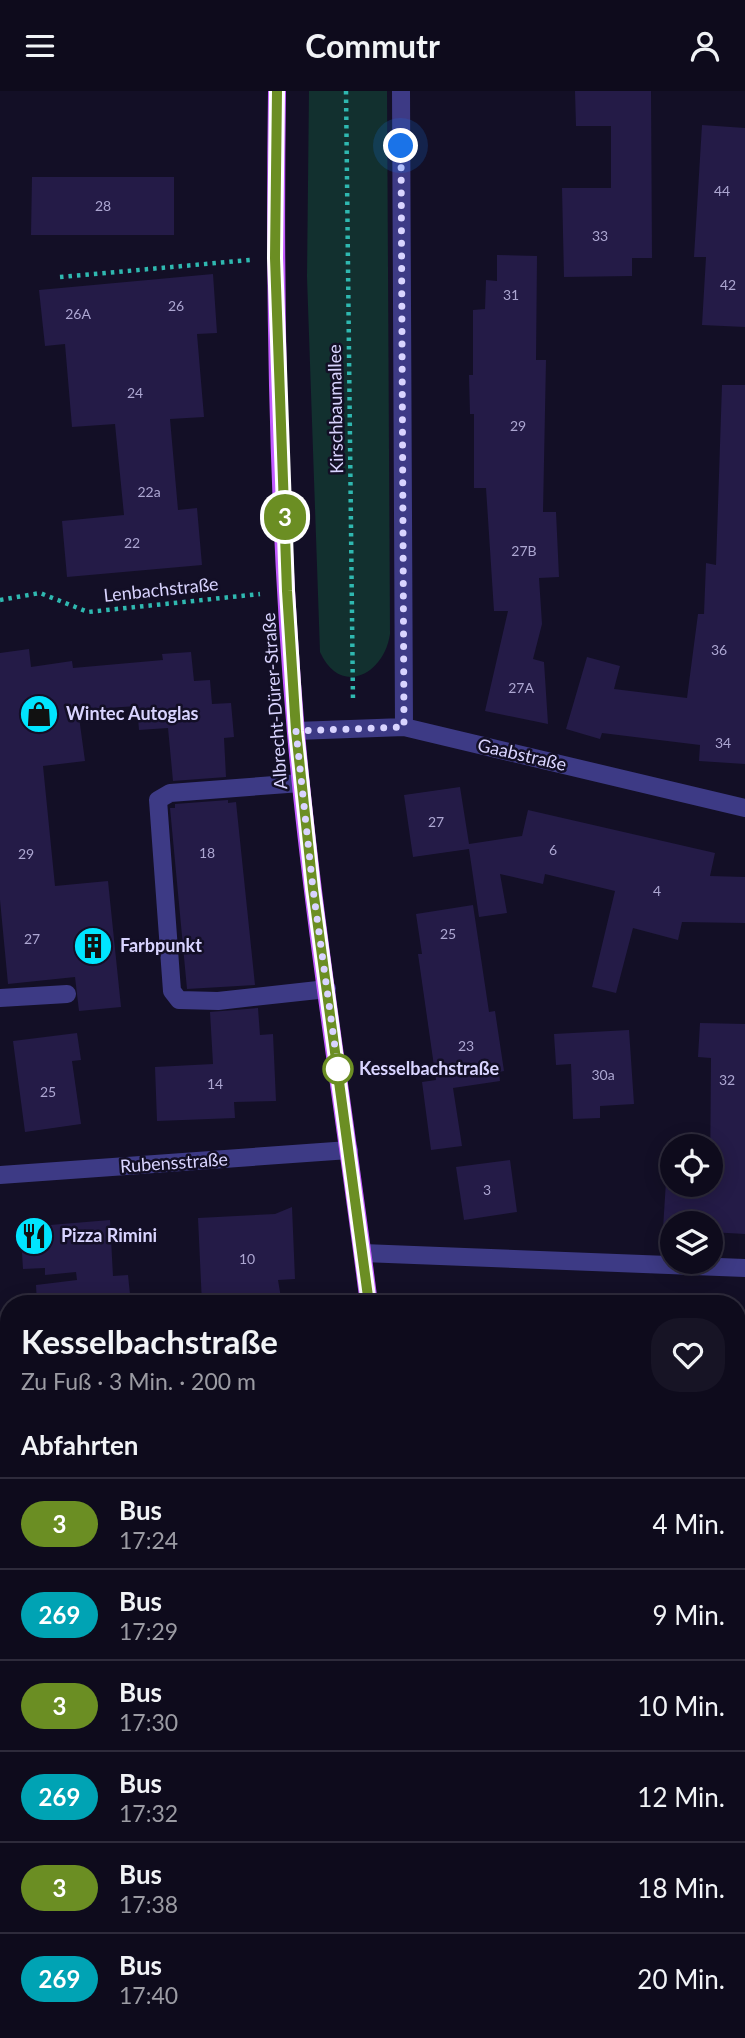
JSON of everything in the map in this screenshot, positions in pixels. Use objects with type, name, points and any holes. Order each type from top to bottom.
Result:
[{"type":"main road","name":"Albrecht-Dürer-Straße","points":[[278,91],[275,258],[287,591],[296,731],[368,1295]]},
{"type":"street","points":[[401,91],[404,727]]},
{"type":"street","name":"Gaabstraße","points":[[296,731],[404,727],[745,808]]},
{"type":"street","points":[[301,783],[170,793],[158,800],[172,992],[178,1000],[218,1001],[327,989]]},
{"type":"street","points":[[0,999],[67,994]]},
{"type":"street","name":"Rubensstraße","points":[[0,1175],[349,1150]]},
{"type":"street","points":[[363,1253],[745,1269]]},
{"type":"path","name":"Kirschbaumallee","points":[[346,91],[354,727]]},
{"type":"path","points":[[60,277],[275,258]]},
{"type":"path","name":"Lenbachstraße","points":[[0,600],[40,593],[88,612],[287,591]]},
{"type":"green space","points":[[309,91],[387,91],[390,634],[386,648],[370,670],[349,677],[339,674],[329,666],[320,652],[307,277]]},
{"type":"building","points":[[575,91],[651,91],[652,258],[632,258],[632,276],[564,277],[562,188],[611,188],[611,126],[576,126]]},
{"type":"building","points":[[702,125],[745,128],[745,327],[702,325],[706,257],[694,257]]},
{"type":"building","points":[[32,177],[174,177],[174,235],[31,235]]},
{"type":"building","points":[[497,255],[537,256],[536,360],[546,360],[543,512],[556,512],[559,577],[539,578],[542,624],[533,659],[544,662],[548,724],[485,711],[508,611],[494,611],[486,488],[474,488],[474,414],[470,414],[469,375],[473,375],[473,310],[485,309],[486,280],[497,281]]},
{"type":"building","points":[[213,274],[217,333],[197,334],[204,417],[170,419],[178,510],[197,508],[202,565],[67,577],[62,521],[124,515],[115,424],[72,427],[65,344],[45,346],[39,290]]},
{"type":"building","points":[[722,385],[745,385],[745,764],[699,761],[700,745],[602,733],[600,739],[566,729],[587,657],[620,666],[614,689],[687,698],[698,614],[704,614],[706,563],[716,565]]},
{"type":"building","points":[[29,649],[31,667],[72,661],[73,668],[163,660],[162,654],[191,652],[194,681],[210,680],[212,704],[231,703],[234,737],[224,738],[226,777],[173,781],[168,728],[139,730],[137,706],[78,710],[85,761],[43,766],[55,886],[108,881],[121,1007],[79,1011],[75,977],[8,984],[0,900],[0,653]]},
{"type":"building","points":[[460,787],[469,844],[522,836],[528,810],[715,853],[710,876],[745,877],[745,923],[682,922],[678,940],[633,928],[616,993],[592,987],[615,891],[545,874],[543,884],[500,874],[507,913],[479,917],[469,849],[413,857],[404,795]]},
{"type":"building","points":[[228,800],[228,803],[236,802],[255,985],[187,989],[170,808],[175,808],[175,804]]},
{"type":"building","points":[[473,905],[489,1012],[495,1011],[504,1071],[499,1072],[500,1081],[453,1088],[462,1146],[431,1150],[422,1082],[436,1080],[418,954],[422,954],[416,914]]},
{"type":"building","points":[[258,1008],[260,1035],[273,1034],[276,1101],[234,1102],[235,1118],[157,1121],[155,1067],[213,1064],[210,1012]]},
{"type":"building","points":[[700,1023],[745,1024],[745,1234],[723,1233],[723,1211],[664,1211],[665,1197],[723,1197],[723,1134],[710,1134],[711,1058],[698,1057]]},
{"type":"building","points":[[629,1030],[634,1104],[600,1106],[600,1118],[573,1119],[571,1064],[556,1065],[554,1034]]},
{"type":"building","points":[[77,1033],[81,1060],[72,1061],[81,1124],[25,1132],[13,1041]]},
{"type":"building","points":[[510,1160],[517,1212],[464,1220],[456,1167]]},
{"type":"building","points":[[292,1207],[295,1279],[278,1280],[280,1295],[202,1295],[198,1218],[275,1214]]},
{"type":"building","points":[[110,1220],[113,1276],[128,1275],[130,1295],[37,1295],[36,1285],[77,1280],[76,1272],[45,1275],[45,1268],[23,1269],[21,1237],[26,1227]]},
{"type":"bus line","name":"3","points":[[277,91],[275,258],[287,591],[296,731],[313,889],[368,1295]]},
{"type":"place","name":"Wintec Autoglas","points":[[39,714]]},
{"type":"place","name":"Farbpunkt","points":[[93,946]]},
{"type":"place","name":"Kesselbachstraße","points":[[338,1069]]},
{"type":"place","name":"Pizza Rimini","points":[[34,1236]]},
{"type":"route","points":[[338,1069],[313,889],[296,731],[404,727],[401,146]]}]
